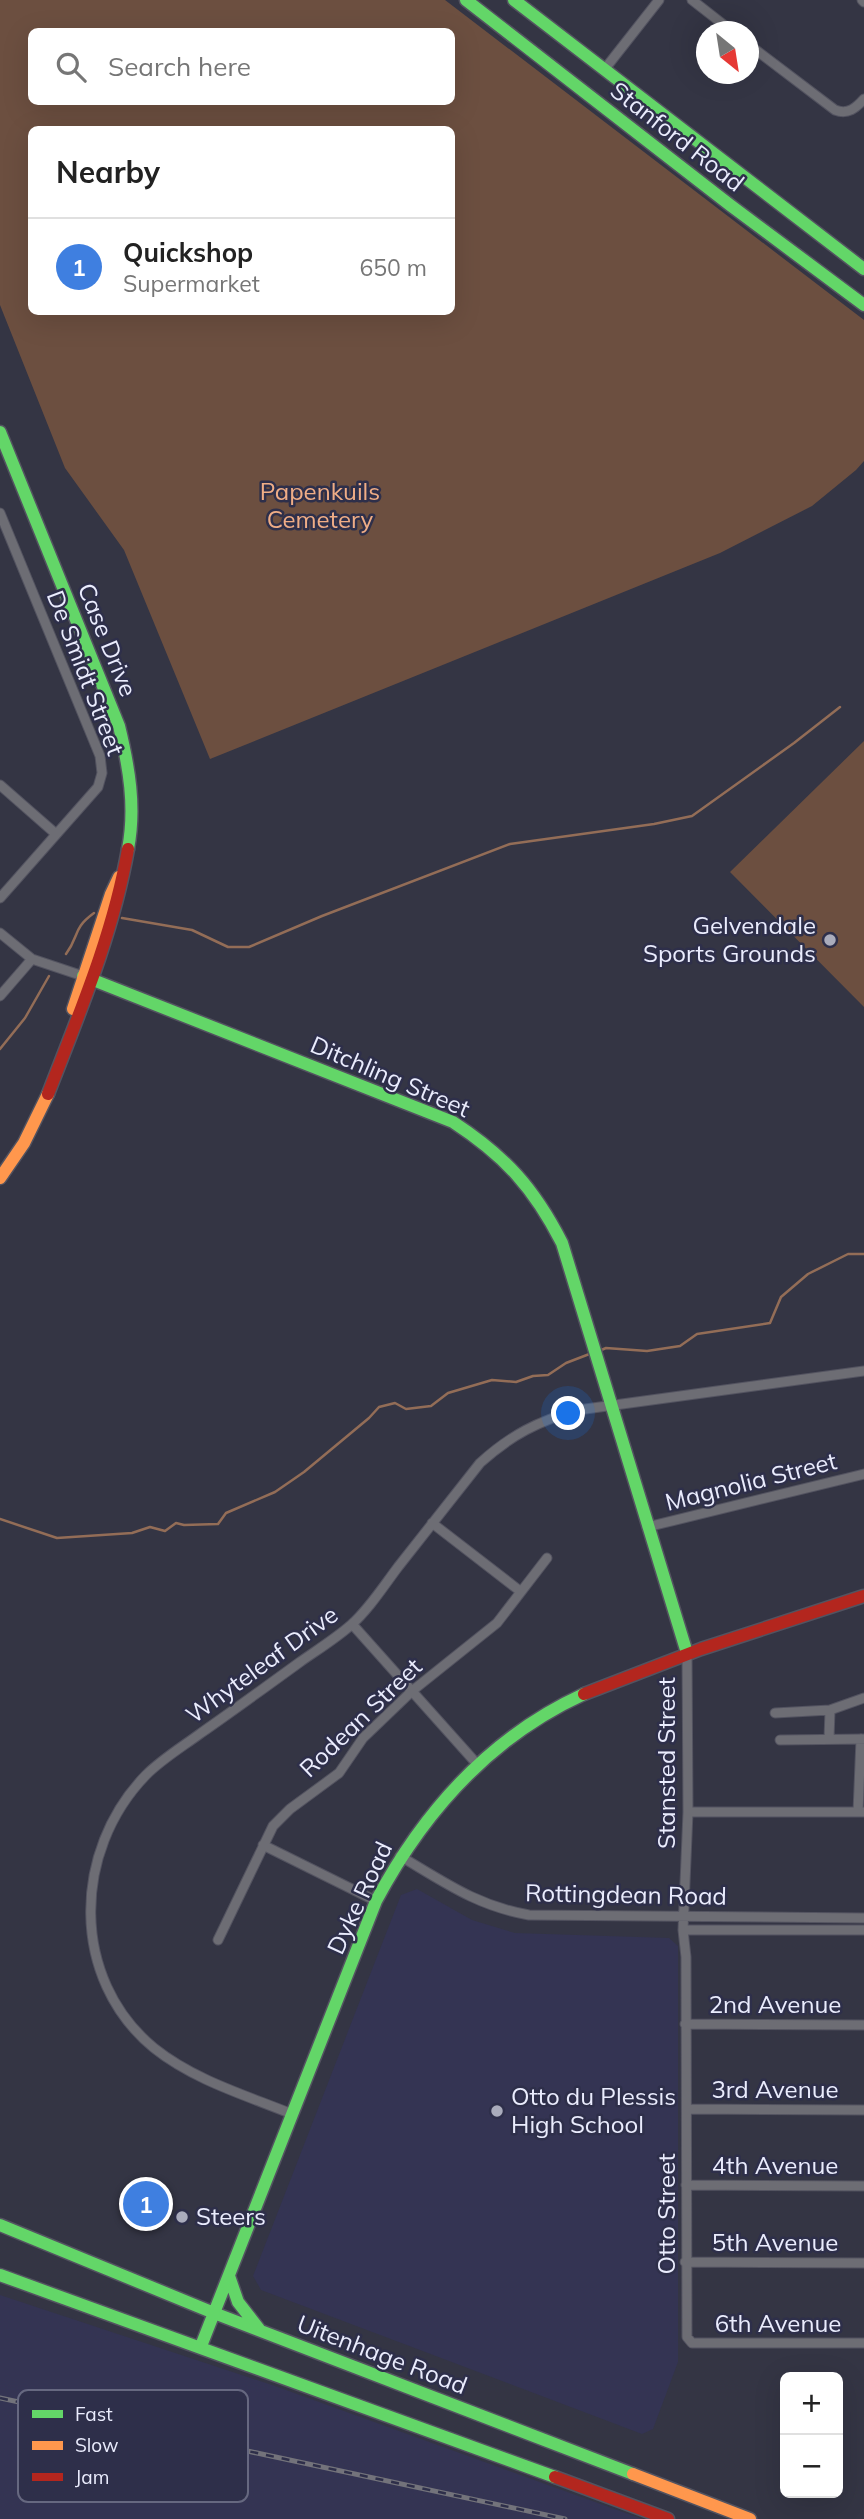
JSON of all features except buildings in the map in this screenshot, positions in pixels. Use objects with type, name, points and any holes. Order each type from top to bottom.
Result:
[{"type":"street","name":"Stanford Road","points":[[466,0],[730,205],[864,305]]},
{"type":"street","name":"Stanford Road","points":[[514,0],[862,267]]},
{"type":"street","points":[[604,70],[659,0]]},
{"type":"street","points":[[692,0],[719,21]]},
{"type":"street","points":[[759,52],[841,113],[854,109],[864,99]]},
{"type":"street","name":"Case Drive","points":[[0,432],[124,742],[133,804],[131,835],[120,895],[88,978],[72,1033],[64,1046],[34,1123],[0,1178]]},
{"type":"street","name":"De Smidt Street","points":[[0,513],[102,766],[98,787],[0,898]]},
{"type":"street","points":[[0,785],[56,834]]},
{"type":"street","name":"Ditchling Street","points":[[0,933],[32,959],[88,978],[453,1122],[493,1149],[526,1181],[552,1222],[566,1254],[687,1653]]},
{"type":"street","points":[[0,996],[32,959]]},
{"type":"street","name":"Whyteleaf Drive","points":[[292,2114],[188,2071],[155,2049],[129,2023],[106,1989],[92,1936],[91,1893],[97,1857],[112,1821],[131,1792],[148,1773],[352,1624],[480,1463],[510,1438],[545,1419],[578,1410],[864,1371]]},
{"type":"street","name":"Magnolia Street","points":[[647,1527],[864,1474]]},
{"type":"street","points":[[432,1523],[520,1591]]},
{"type":"street","name":"Rodean Street","points":[[218,1940],[272,1826],[341,1771],[363,1738],[412,1691],[492,1627],[547,1558]]},
{"type":"street","name":"Dyke Road","points":[[201,2346],[376,1901],[400,1856],[431,1812],[477,1764],[518,1731],[576,1697],[687,1653],[864,1596]]},
{"type":"street","points":[[352,1624],[477,1764]]},
{"type":"street","name":"Stansted Street","points":[[685,1916],[688,1812],[687,1653]]},
{"type":"street","points":[[775,1713],[830,1710],[864,1698]]},
{"type":"street","points":[[828,1739],[830,1710]]},
{"type":"street","points":[[688,1812],[861,1812],[863,1739],[780,1740]]},
{"type":"street","points":[[262,1845],[376,1901]]},
{"type":"street","name":"Rottingdean Road","points":[[400,1856],[473,1899],[506,1911],[543,1915],[864,1918]]},
{"type":"street","name":"Otto Street","points":[[685,1916],[685,2262],[687,2337],[692,2343]]},
{"type":"street","points":[[683,1930],[864,1930]]},
{"type":"street","name":"2nd Avenue","points":[[685,2024],[864,2025]]},
{"type":"street","name":"3rd Avenue","points":[[687,2109],[864,2109]]},
{"type":"street","name":"4th Avenue","points":[[685,2185],[864,2186]]},
{"type":"street","name":"Uitenhage Road","points":[[0,2225],[214,2313],[750,2519]]},
{"type":"street","name":"5th Avenue","points":[[685,2262],[864,2263]]},
{"type":"street","points":[[0,2275],[201,2346],[668,2519]]},
{"type":"street","points":[[229,2276],[243,2312],[261,2331]]},
{"type":"street","name":"6th Avenue","points":[[692,2343],[864,2343]]},
{"type":"shaded area","name":"Otto du Plessis High School","points":[[417,1889],[472,1920],[515,1933],[669,1938],[678,1946],[678,2362],[653,2429],[642,2434],[261,2290],[253,2276],[401,1895]]},
{"type":"shaded area","points":[[0,2295],[275,2386],[642,2519],[0,2519]]},
{"type":"green space","name":"Papenkuils Cemetery","points":[[0,0],[445,0],[864,320],[864,461],[812,506],[720,553],[210,759],[124,550],[65,468],[0,305]]},
{"type":"green space","name":"Gelvendale Sports Grounds","points":[[864,741],[864,1007],[730,872]]},
{"type":"waterway","points":[[122,918],[192,930],[228,947],[249,947],[510,844],[654,824],[692,816],[840,707]]},
{"type":"waterway","points":[[66,954],[79,928],[94,913]]},
{"type":"waterway","points":[[0,1049],[25,1018],[49,976]]},
{"type":"waterway","points":[[599,1351],[606,1348],[647,1351],[680,1346],[697,1334],[770,1323],[781,1297],[808,1274],[848,1254],[864,1254]]},
{"type":"waterway","points":[[0,1519],[57,1538],[132,1533],[150,1527],[165,1531],[176,1523],[218,1524],[226,1513],[275,1492],[304,1472],[379,1407],[395,1403],[406,1409],[431,1406],[448,1393],[492,1380],[516,1382],[533,1376],[548,1375],[566,1363],[592,1353]]},
{"type":"railway","points":[[0,2398],[18,2402]]},
{"type":"railway","points":[[248,2451],[565,2519]]},
{"type":"traffic: fast","points":[[466,0],[730,205],[864,305]]},
{"type":"traffic: fast","points":[[514,0],[864,269]]},
{"type":"traffic: fast","points":[[0,432],[119,726],[130,787],[128,849]]},
{"type":"traffic: fast","points":[[83,976],[453,1122],[488,1148],[516,1175],[540,1206],[562,1243],[687,1653]]},
{"type":"traffic: fast","points":[[201,2346],[376,1901],[395,1868],[438,1807],[490,1755],[519,1732],[584,1694]]},
{"type":"traffic: fast","points":[[0,2225],[214,2313],[633,2474]]},
{"type":"traffic: fast","points":[[0,2275],[555,2477]]},
{"type":"traffic: fast","points":[[229,2276],[238,2302],[259,2329]]},
{"type":"traffic: slow","points":[[73,1009],[119,877]]},
{"type":"traffic: slow","points":[[0,1178],[24,1143],[48,1094]]},
{"type":"traffic: slow","points":[[633,2474],[750,2519]]},
{"type":"traffic: jam","points":[[48,1094],[104,943],[122,881],[128,849]]},
{"type":"traffic: jam","points":[[584,1694],[701,1649],[864,1596]]},
{"type":"traffic: jam","points":[[555,2477],[668,2519]]},
{"type":"place","name":"Gelvendale Sports Grounds","points":[[830,940]]},
{"type":"place","name":"Otto du Plessis High School","points":[[497,2111]]},
{"type":"place","name":"Quickshop","points":[[146,2204]]},
{"type":"place","name":"Steers","points":[[182,2217]]}]
